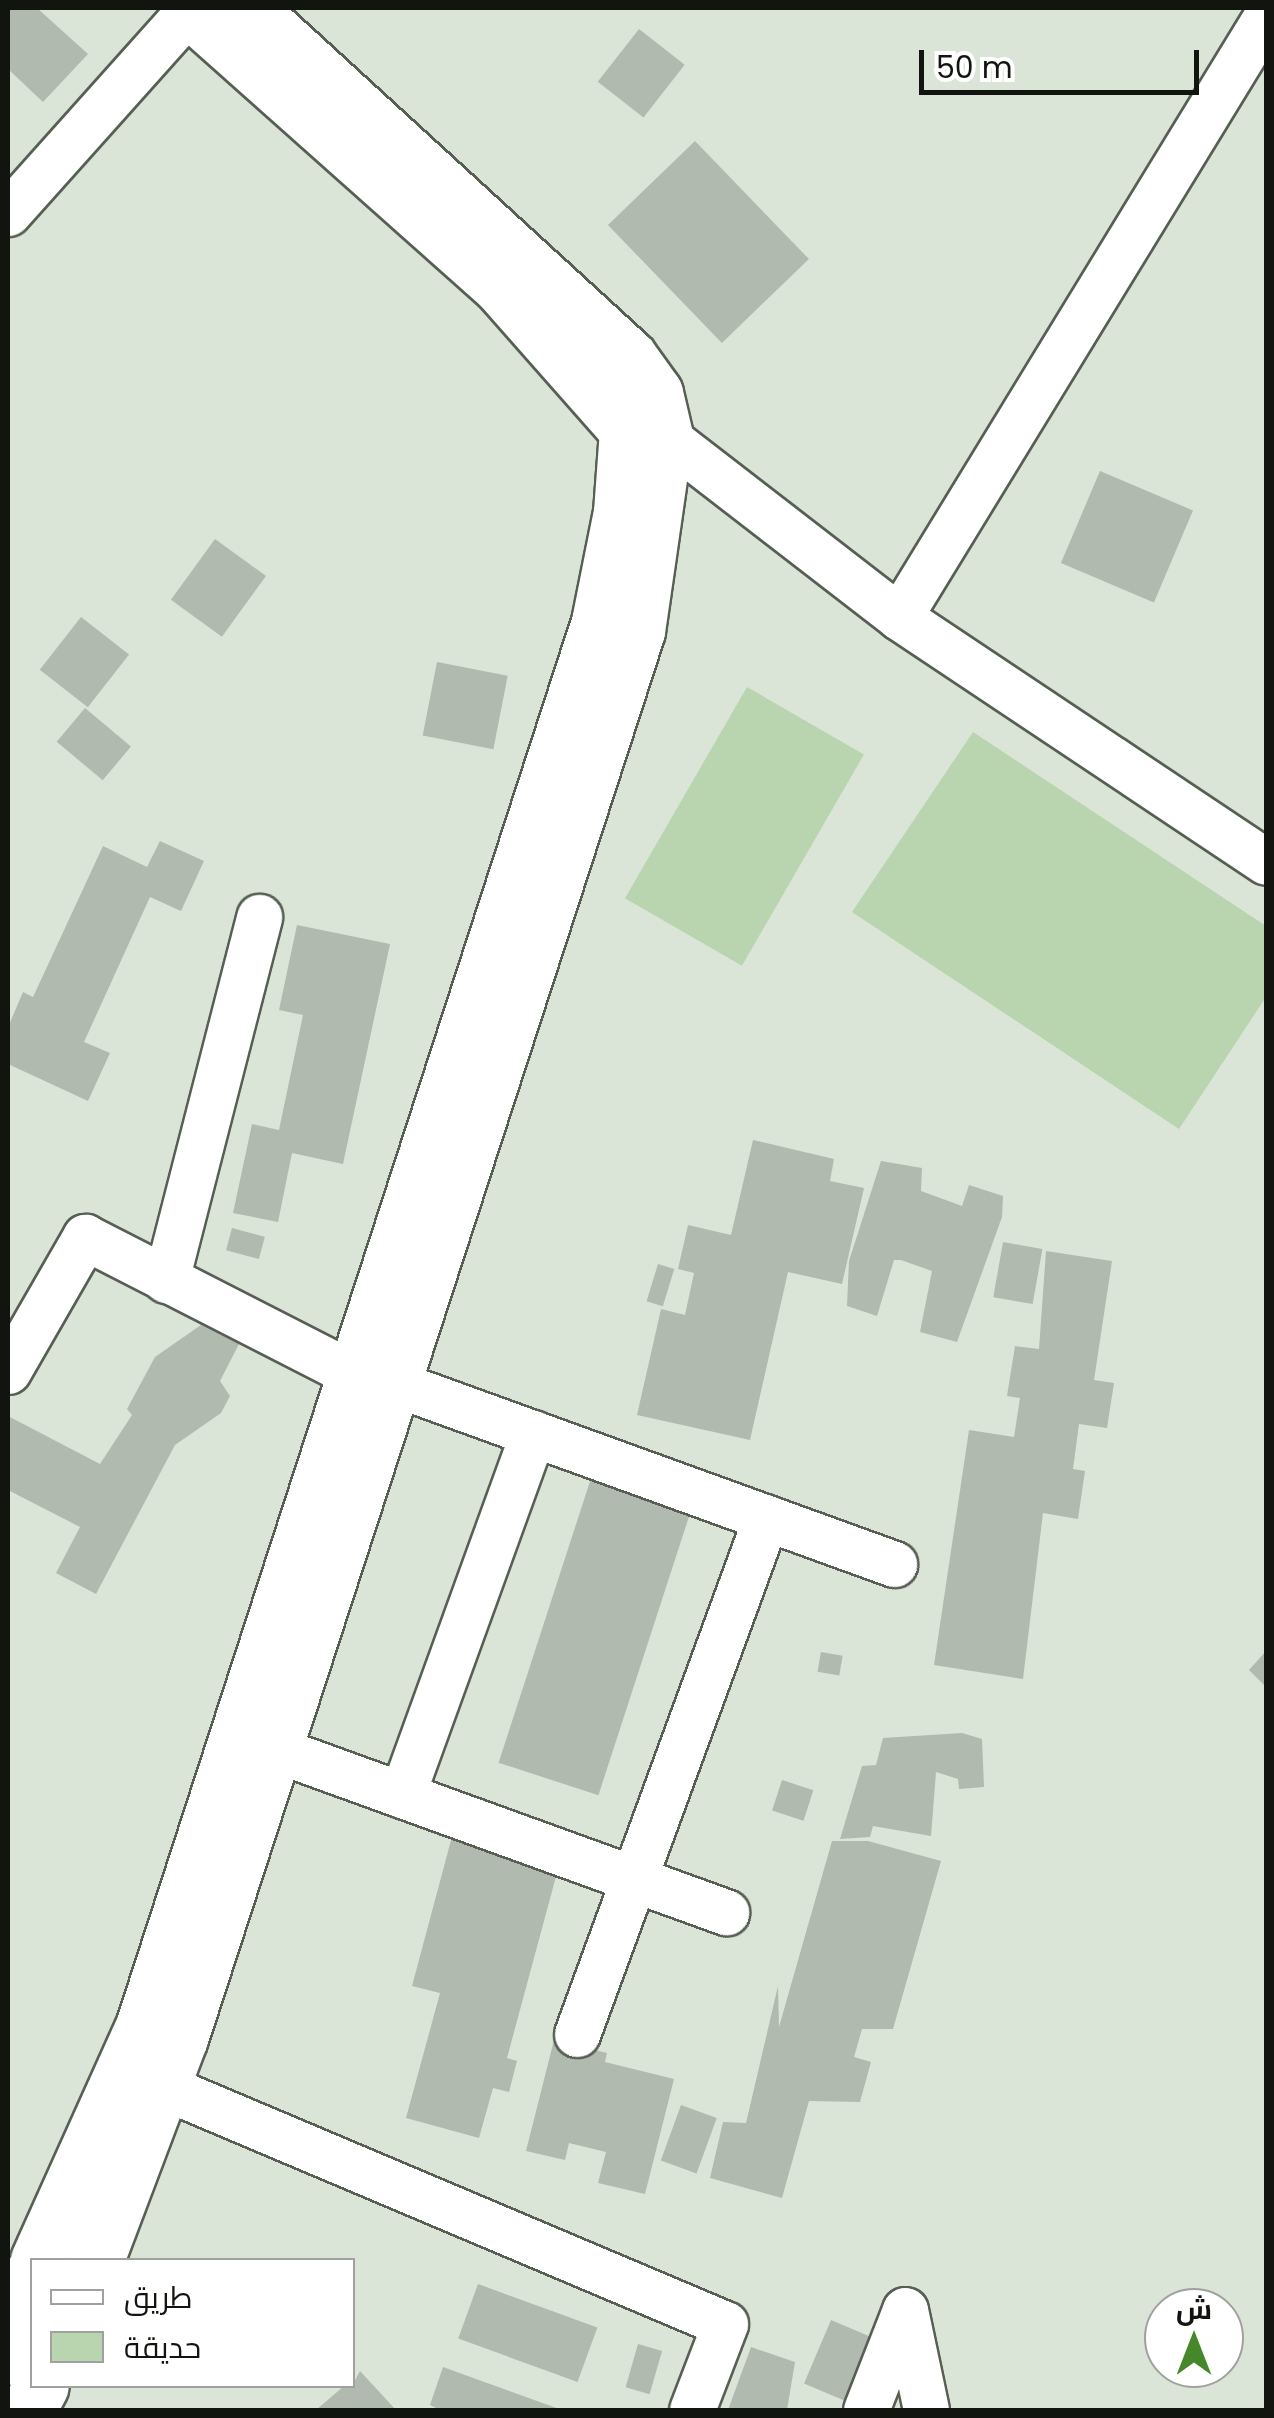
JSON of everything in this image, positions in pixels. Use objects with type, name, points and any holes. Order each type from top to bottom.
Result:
[{"type":"street","points":[[8,213],[190,8],[500,286],[646,433],[898,617],[1266,862]]},
{"type":"street","points":[[97,2258],[162,2086],[275,1749],[600,622],[621,512],[656,393],[629,357],[248,8]]},
{"type":"street","points":[[898,617],[1266,17]]},
{"type":"street","points":[[166,1280],[259,917]]},
{"type":"street","points":[[8,1371],[85,1237],[379,1385],[533,1434],[894,1564]]},
{"type":"street","points":[[39,2258],[144,2024],[379,1385]]},
{"type":"street","points":[[402,1795],[533,1434]]},
{"type":"street","points":[[578,2034],[766,1518]]},
{"type":"street","points":[[275,1749],[726,1912]]},
{"type":"street","points":[[162,2086],[725,2324],[692,2410]]},
{"type":"street","points":[[8,2330],[30,2279]]},
{"type":"street","points":[[866,2410],[905,2310],[926,2410]]},
{"type":"street","points":[[8,2352],[30,2372]]},
{"type":"street","points":[[28,2410],[41,2388]]},
{"type":"street","points":[[43,2388],[56,2410]]},
{"type":"green space","points":[[747,687],[864,754],[742,966],[625,898]]},
{"type":"green space","points":[[973,732],[1266,926],[1266,997],[1179,1129],[852,912]]},
{"type":"building","points":[[8,8],[37,8],[88,54],[43,102],[8,69]]},
{"type":"building","points":[[639,29],[685,65],[643,118],[598,82]]},
{"type":"building","points":[[695,141],[809,259],[722,343],[608,225]]},
{"type":"building","points":[[1100,471],[1193,510],[1154,603],[1061,563]]},
{"type":"building","points":[[215,539],[266,576],[222,637],[171,600]]},
{"type":"building","points":[[81,617],[129,655],[88,707],[40,670]]},
{"type":"building","points":[[437,662],[508,676],[493,749],[423,736]]},
{"type":"building","points":[[85,708],[131,747],[103,780],[57,742]]},
{"type":"building","points":[[160,841],[204,861],[181,911],[150,897],[84,1042],[110,1053],[88,1101],[8,1064],[8,1027],[23,992],[33,997],[103,846],[147,867]]},
{"type":"building","points":[[297,925],[390,944],[343,1164],[292,1153],[278,1222],[233,1213],[252,1124],[279,1130],[303,1015],[279,1010]]},
{"type":"building","points":[[753,1140],[834,1159],[830,1181],[864,1188],[842,1284],[788,1272],[750,1440],[637,1415],[661,1309],[685,1315],[694,1273],[678,1269],[688,1225],[731,1235]]},
{"type":"building","points":[[881,1161],[922,1168],[921,1191],[962,1206],[969,1185],[1003,1196],[1002,1217],[957,1342],[920,1332],[932,1271],[901,1260],[894,1260],[877,1316],[847,1306],[849,1261]]},
{"type":"building","points":[[232,1228],[265,1237],[259,1259],[226,1250]]},
{"type":"building","points":[[1003,1242],[1042,1249],[1033,1304],[993,1297]]},
{"type":"building","points":[[1046,1251],[1112,1261],[1094,1380],[1114,1383],[1107,1428],[1079,1424],[1073,1469],[1085,1471],[1078,1519],[1043,1513],[1023,1679],[934,1665],[969,1430],[1014,1437],[1020,1398],[1007,1396],[1015,1346],[1039,1349]]},
{"type":"building","points":[[658,1264],[674,1269],[663,1306],[647,1301]]},
{"type":"building","points":[[201,1325],[239,1344],[220,1381],[230,1396],[221,1413],[175,1445],[96,1594],[56,1573],[80,1527],[8,1490],[8,1416],[100,1464],[132,1415],[127,1409],[155,1357]]},
{"type":"building","points":[[595,1466],[695,1498],[598,1795],[499,1763]]},
{"type":"building","points":[[1266,1651],[1266,1687],[1249,1670]]},
{"type":"building","points":[[821,1652],[843,1656],[839,1676],[818,1672]]},
{"type":"building","points":[[962,1733],[982,1739],[984,1787],[959,1789],[958,1779],[936,1772],[931,1836],[873,1826],[870,1837],[840,1839],[862,1766],[876,1765],[883,1738]]},
{"type":"building","points":[[782,1780],[813,1790],[803,1821],[772,1810]]},
{"type":"building","points":[[454,1829],[561,1858],[507,2058],[517,2061],[509,2092],[493,2088],[479,2138],[406,2118],[440,1993],[412,1986]]},
{"type":"building","points":[[832,1841],[868,1841],[941,1861],[893,2029],[862,2029],[854,2057],[871,2062],[860,2102],[809,2101],[782,2198],[710,2178],[723,2122],[746,2123],[778,1986],[779,2027]]},
{"type":"building","points":[[554,2040],[607,2053],[605,2062],[674,2079],[645,2194],[598,2183],[606,2152],[569,2143],[565,2160],[526,2151]]},
{"type":"building","points":[[681,2105],[717,2118],[697,2173],[661,2160]]},
{"type":"building","points":[[478,2284],[597,2327],[578,2382],[458,2339]]},
{"type":"building","points":[[831,2320],[887,2344],[860,2407],[804,2384]]},
{"type":"building","points":[[638,2344],[662,2351],[650,2394],[626,2387]]},
{"type":"building","points":[[751,2347],[795,2362],[787,2410],[728,2410]]},
{"type":"building","points":[[443,2367],[562,2410],[440,2410],[430,2405]]},
{"type":"building","points":[[360,2371],[396,2410],[316,2410],[342,2388],[355,2388]]}]
